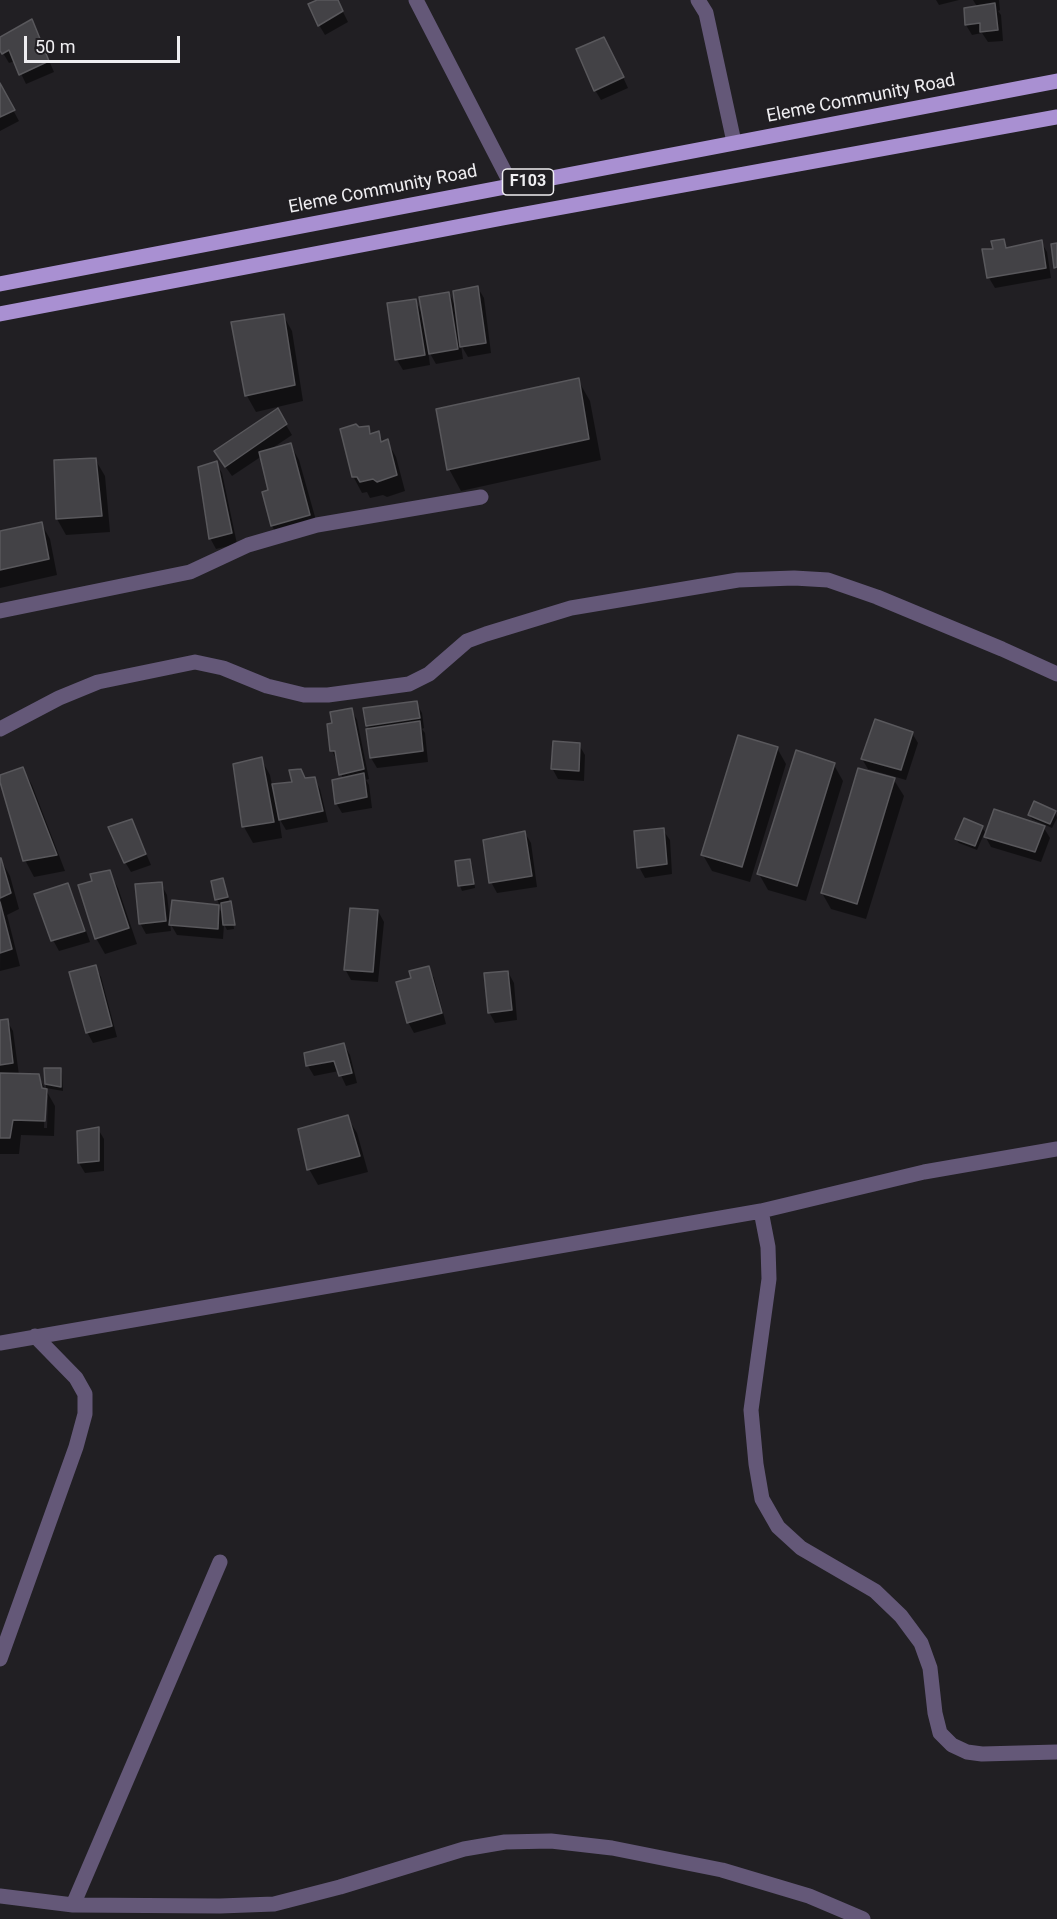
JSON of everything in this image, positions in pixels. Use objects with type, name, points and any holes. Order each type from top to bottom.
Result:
[{"type":"main road","name":"Eleme Community Road","points":[[0,284],[1057,81]]},
{"type":"main road","name":"F103","points":[[0,314],[503,218],[1057,117]]},
{"type":"street","points":[[416,0],[512,186]]},
{"type":"street","points":[[698,0],[706,13],[734,142]]},
{"type":"street","points":[[0,611],[190,572],[248,545],[317,525],[481,497]]},
{"type":"street","points":[[0,729],[59,698],[98,682],[195,662],[223,668],[267,686],[304,694],[328,695],[409,684],[429,674],[467,640],[570,608],[738,580],[794,578],[828,580],[877,597],[1057,674]]},
{"type":"street","points":[[0,1343],[761,1211],[924,1172],[1057,1149]]},
{"type":"street","points":[[761,1211],[768,1247],[769,1279],[752,1410],[756,1464],[762,1499],[778,1527],[801,1548],[875,1592],[901,1616],[921,1643],[930,1668],[940,1733],[952,1745],[967,1752],[982,1754],[1057,1752]]},
{"type":"street","points":[[0,1659],[76,1447],[85,1414],[85,1394],[76,1378],[35,1336]]},
{"type":"street","points":[[73,1905],[220,1562]]},
{"type":"street","points":[[0,1896],[73,1905],[274,1904],[340,1887],[464,1849],[505,1842],[551,1841],[612,1848],[722,1870],[809,1896],[863,1919]]},
{"type":"building","points":[[317,0],[338,0],[343,11],[318,26],[308,4]]},
{"type":"building","points":[[995,3],[998,30],[980,32],[980,23],[965,25],[964,8]]},
{"type":"building","points":[[32,19],[49,61],[19,75],[9,50],[2,54],[0,51],[0,37]]},
{"type":"building","points":[[604,37],[624,77],[594,91],[576,49]]},
{"type":"building","points":[[0,83],[15,110],[0,117]]},
{"type":"building","points":[[1004,239],[1006,248],[1042,240],[1046,268],[987,278],[982,249],[993,249],[991,241]]},
{"type":"building","points":[[1057,243],[1057,267],[1054,268],[1051,244]]},
{"type":"building","points":[[478,286],[486,343],[460,347],[453,291]]},
{"type":"building","points":[[449,292],[458,349],[429,354],[419,297]]},
{"type":"building","points":[[416,299],[425,355],[395,360],[387,303]]},
{"type":"building","points":[[284,314],[295,385],[245,396],[231,322]]},
{"type":"building","points":[[579,378],[589,439],[447,470],[436,409]]},
{"type":"building","points":[[278,408],[287,424],[225,467],[214,451]]},
{"type":"building","points":[[356,424],[359,427],[369,426],[370,434],[379,431],[381,442],[388,439],[397,475],[377,482],[373,479],[360,482],[357,477],[352,477],[340,429]]},
{"type":"building","points":[[291,443],[310,515],[271,526],[262,492],[268,490],[259,452]]},
{"type":"building","points":[[96,458],[102,516],[56,519],[54,460]]},
{"type":"building","points":[[217,461],[232,533],[209,539],[198,467]]},
{"type":"building","points":[[42,522],[49,559],[0,570],[0,531]]},
{"type":"building","points":[[417,701],[420,718],[366,726],[363,708]]},
{"type":"building","points":[[352,708],[364,769],[339,775],[335,751],[330,751],[327,724],[332,723],[330,712]]},
{"type":"building","points":[[875,719],[913,732],[901,770],[861,759]]},
{"type":"building","points":[[420,721],[423,751],[370,758],[366,729]]},
{"type":"building","points":[[738,735],[778,747],[742,867],[701,855]]},
{"type":"building","points":[[553,741],[580,743],[579,771],[551,769]]},
{"type":"building","points":[[796,750],[835,763],[797,886],[757,874]]},
{"type":"building","points":[[262,757],[274,822],[242,827],[233,764]]},
{"type":"building","points":[[23,767],[57,855],[23,861],[0,782],[0,775]]},
{"type":"building","points":[[858,768],[895,778],[857,904],[821,893]]},
{"type":"building","points":[[301,769],[305,778],[315,777],[323,811],[279,820],[272,784],[292,782],[289,770]]},
{"type":"building","points":[[364,773],[367,797],[335,804],[332,780]]},
{"type":"building","points":[[1034,801],[1056,811],[1050,824],[1028,815]]},
{"type":"building","points":[[994,809],[1045,826],[1035,852],[984,837]]},
{"type":"building","points":[[964,818],[983,826],[975,846],[955,839]]},
{"type":"building","points":[[132,819],[146,854],[124,863],[108,827]]},
{"type":"building","points":[[664,828],[667,864],[637,868],[634,831]]},
{"type":"building","points":[[525,831],[532,876],[489,883],[483,840]]},
{"type":"building","points":[[0,858],[11,893],[0,898]]},
{"type":"building","points":[[470,859],[474,884],[458,886],[455,861]]},
{"type":"building","points":[[110,870],[129,928],[95,939],[78,885],[92,881],[90,874]]},
{"type":"building","points":[[223,878],[228,897],[215,900],[211,881]]},
{"type":"building","points":[[162,882],[166,921],[139,924],[135,884]]},
{"type":"building","points":[[68,883],[85,931],[51,941],[34,894]]},
{"type":"building","points":[[172,900],[219,905],[218,929],[169,925]]},
{"type":"building","points":[[231,901],[235,925],[223,925],[221,903]]},
{"type":"building","points":[[0,902],[12,949],[0,953]]},
{"type":"building","points":[[350,908],[378,910],[373,972],[344,970]]},
{"type":"building","points":[[96,965],[112,1026],[86,1033],[69,972]]},
{"type":"building","points":[[429,966],[442,1013],[407,1023],[396,982],[411,978],[409,971]]},
{"type":"building","points":[[508,971],[512,1010],[488,1013],[484,973]]},
{"type":"building","points":[[8,1019],[13,1063],[0,1065],[0,1020]]},
{"type":"building","points":[[344,1043],[352,1073],[339,1076],[334,1061],[306,1066],[304,1053]]},
{"type":"building","points":[[44,1068],[61,1068],[61,1087],[45,1084]]},
{"type":"building","points":[[0,1073],[39,1074],[42,1088],[47,1089],[45,1121],[13,1120],[10,1138],[0,1138]]},
{"type":"building","points":[[348,1115],[360,1156],[307,1170],[298,1129]]},
{"type":"building","points":[[99,1127],[99,1161],[78,1163],[77,1131]]}]
